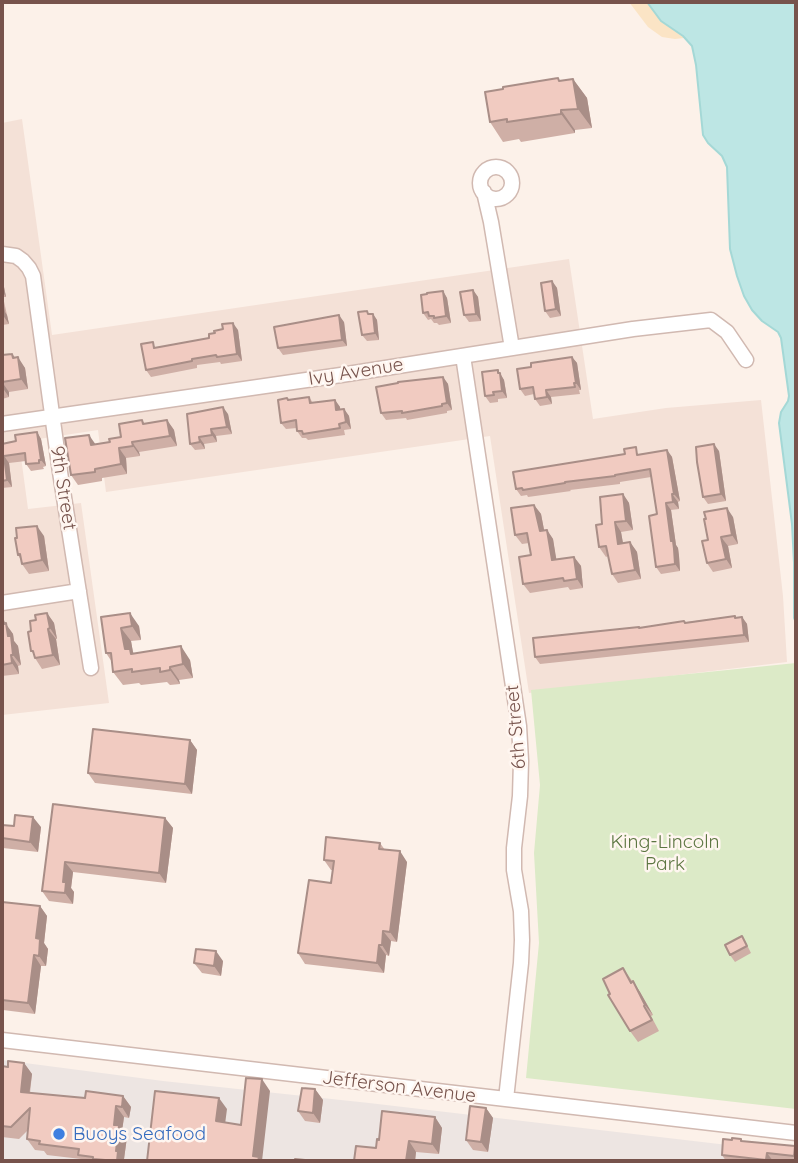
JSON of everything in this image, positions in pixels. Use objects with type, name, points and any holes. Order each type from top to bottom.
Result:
[{"type":"street","points":[[484,192],[512,348]]},
{"type":"street","name":"9th Street","points":[[2,254],[16,256],[29,268],[33,276],[91,668]]},
{"type":"street","name":"Ivy Avenue","points":[[2,424],[634,329],[710,320],[727,332],[746,360]]},
{"type":"street","name":"6th Street","points":[[463,356],[519,726],[520,796],[514,870],[521,911],[522,951],[506,1099]]},
{"type":"street","points":[[2,603],[79,591]]},
{"type":"street","name":"Jefferson Avenue","points":[[2,1040],[796,1133]]},
{"type":"shaded area","points":[[22,119],[52,335],[569,259],[593,419],[666,408],[761,400],[783,596],[787,662],[529,693],[490,436],[106,492],[98,430],[19,442],[28,509],[81,503],[109,703],[2,715],[2,123]]},
{"type":"shaded area","points":[[2,1060],[163,1081],[796,1153],[796,1161],[2,1161]]},
{"type":"green space","name":"King-Lincoln Park","points":[[796,663],[796,1109],[526,1078],[539,943],[534,853],[540,785],[531,690]]},
{"type":"sand","points":[[629,2],[662,2],[684,38],[662,37],[648,27]]},
{"type":"water","points":[[647,2],[796,2],[796,623],[792,524],[779,423],[789,396],[781,338],[778,332],[752,310],[737,276],[730,249],[727,167],[722,156],[703,135],[692,46],[683,36],[661,21]]},
{"type":"building","points":[[558,78],[559,81],[573,79],[578,109],[507,122],[507,119],[490,122],[485,92]]},
{"type":"building","points":[[552,281],[556,309],[545,311],[541,283]]},
{"type":"building","points":[[473,290],[476,314],[464,315],[460,292]]},
{"type":"building","points":[[443,291],[446,316],[434,318],[429,316],[428,312],[423,313],[421,295]]},
{"type":"building","points":[[367,311],[368,314],[373,314],[375,333],[362,335],[358,312]]},
{"type":"building","points":[[339,315],[342,340],[278,348],[274,327]]},
{"type":"building","points":[[233,323],[237,354],[192,359],[146,370],[141,344],[153,342],[154,348],[209,338],[209,334],[223,329],[222,324]]},
{"type":"building","points":[[12,354],[13,358],[18,357],[21,379],[2,382],[2,355]]},
{"type":"building","points":[[572,357],[575,387],[546,390],[547,397],[535,399],[533,387],[520,389],[517,369],[531,367],[531,363]]},
{"type":"building","points":[[498,370],[502,391],[485,396],[482,372]]},
{"type":"building","points":[[443,377],[447,403],[442,406],[402,413],[381,413],[376,387]]},
{"type":"building","points":[[309,397],[310,403],[335,400],[336,410],[344,409],[346,422],[339,424],[340,428],[303,434],[302,431],[297,431],[296,420],[281,423],[278,400]]},
{"type":"building","points":[[223,407],[227,427],[211,429],[212,435],[199,437],[200,442],[190,444],[187,414]]},
{"type":"building","points":[[142,420],[143,424],[167,420],[170,436],[132,442],[133,446],[119,448],[121,464],[95,469],[95,472],[71,475],[65,438],[89,435],[91,445],[110,442],[109,439],[121,437],[119,424]]},
{"type":"building","points":[[37,432],[41,460],[39,463],[26,464],[25,453],[4,456],[7,480],[2,481],[2,444],[16,441],[15,435]]},
{"type":"building","points":[[714,444],[721,494],[703,497],[696,447]]},
{"type":"building","points":[[636,447],[637,455],[667,450],[674,494],[673,502],[666,503],[675,564],[656,567],[649,516],[657,514],[650,469],[516,489],[513,472],[625,454],[624,449]]},
{"type":"building","points":[[623,494],[626,521],[615,522],[618,544],[630,542],[635,570],[612,574],[606,546],[599,547],[596,525],[602,524],[600,497]]},
{"type":"building","points":[[534,505],[540,531],[547,530],[552,560],[574,557],[577,579],[564,581],[563,578],[523,584],[519,557],[531,555],[527,533],[515,535],[511,508]]},
{"type":"building","points":[[727,508],[732,535],[721,537],[726,559],[707,563],[702,541],[708,540],[704,512]]},
{"type":"building","points":[[37,526],[42,560],[22,564],[15,538],[16,528]]},
{"type":"building","points":[[47,613],[53,655],[35,658],[28,632],[31,631],[30,621],[36,620],[35,615]]},
{"type":"building","points":[[130,613],[132,626],[121,628],[125,649],[130,649],[131,654],[181,646],[183,664],[160,672],[160,668],[113,672],[111,653],[106,653],[101,617]]},
{"type":"building","points":[[742,617],[744,635],[535,657],[533,638]]},
{"type":"building","points":[[2,620],[6,623],[8,636],[11,636],[13,655],[12,663],[2,665]]},
{"type":"building","points":[[93,729],[190,740],[185,784],[88,773]]},
{"type":"building","points":[[53,804],[165,818],[159,873],[65,862],[65,893],[42,891]]},
{"type":"building","points":[[15,815],[33,817],[30,842],[2,838],[2,825],[14,826]]},
{"type":"building","points":[[326,837],[380,843],[379,849],[400,851],[390,932],[383,931],[377,963],[298,953],[309,880],[331,883],[334,861],[324,860]]},
{"type":"building","points":[[2,902],[40,906],[36,938],[40,939],[39,956],[34,955],[28,1003],[2,1000]]},
{"type":"building","points":[[742,936],[747,946],[730,955],[725,945]]},
{"type":"building","points":[[196,949],[216,951],[214,966],[194,963]]},
{"type":"building","points":[[623,968],[631,983],[633,981],[652,1020],[630,1031],[608,995],[610,994],[603,979]]},
{"type":"building","points":[[8,1061],[24,1063],[21,1092],[85,1098],[86,1091],[123,1096],[122,1107],[116,1106],[114,1125],[119,1125],[117,1161],[93,1159],[78,1155],[79,1149],[39,1144],[40,1141],[27,1139],[30,1108],[11,1127],[2,1126],[2,1066],[8,1067]]},
{"type":"building","points":[[246,1078],[262,1079],[253,1156],[259,1157],[258,1161],[147,1161],[155,1091],[219,1098],[216,1121],[241,1125]]},
{"type":"building","points":[[302,1088],[315,1089],[313,1113],[298,1111]]},
{"type":"building","points":[[470,1106],[486,1108],[481,1142],[466,1140]]},
{"type":"building","points":[[382,1111],[435,1117],[432,1144],[409,1141],[406,1161],[354,1161],[356,1146],[376,1148]]},
{"type":"building","points":[[723,1139],[795,1146],[794,1156],[767,1153],[766,1160],[722,1155]]},
{"type":"place","name":"Buoys Seafood","points":[[59,1134]]}]
